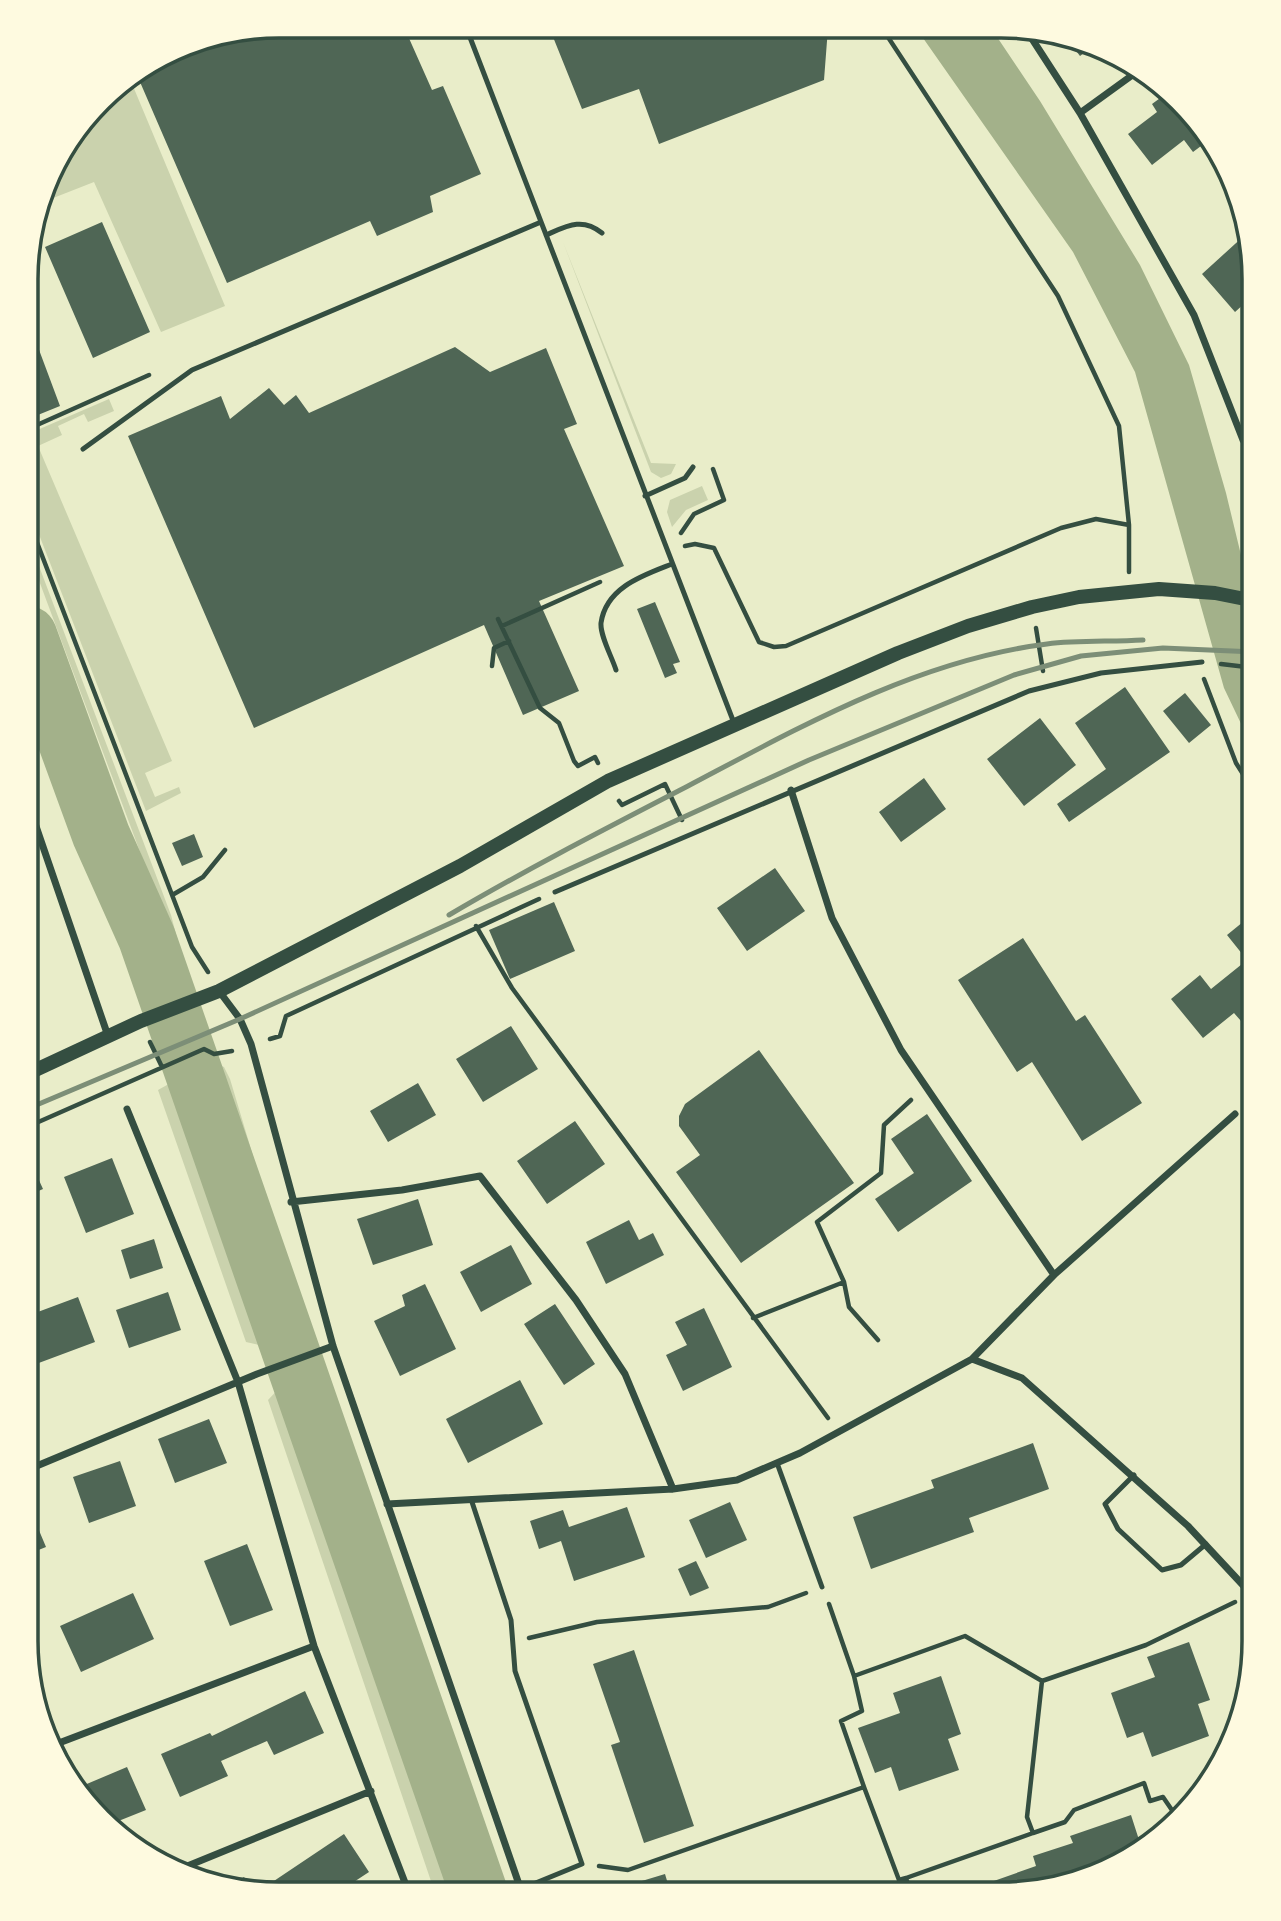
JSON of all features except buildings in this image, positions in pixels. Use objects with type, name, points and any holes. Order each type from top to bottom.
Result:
[{"type":"main road","points":[[38,1069],[124,1028],[219,991],[460,866],[608,781],[898,653],[968,626],[1032,607],[1129,590],[1215,593],[1242,598]]},
{"type":"street","points":[[1033,41],[1080,113],[1194,315],[1242,437]]},
{"type":"street","points":[[1080,113],[1130,76]]},
{"type":"street","points":[[791,790],[832,918],[901,1050],[1054,1275]]},
{"type":"street","points":[[38,832],[108,1036]]},
{"type":"street","points":[[219,991],[240,1019],[251,1044],[291,1202],[333,1346],[518,1882]]},
{"type":"street","points":[[127,1110],[238,1382],[314,1646],[405,1882]]},
{"type":"street","points":[[387,1504],[673,1489],[737,1480],[777,1463],[839,1433],[972,1359],[1054,1275],[1235,1114]]},
{"type":"street","points":[[291,1202],[402,1190],[480,1176],[576,1300],[625,1374],[673,1489]]},
{"type":"street","points":[[38,1465],[257,1374],[333,1346]]},
{"type":"street","points":[[972,1359],[1022,1378],[1133,1475],[1206,1544],[1242,1584]]},
{"type":"street","points":[[61,1742],[314,1646]]},
{"type":"street","points":[[190,1865],[371,1791]]},
{"type":"lane","points":[[470,38],[645,496],[735,723]]},
{"type":"lane","points":[[83,449],[192,370],[541,222]]},
{"type":"lane","points":[[546,235],[582,222],[602,233]]},
{"type":"lane","points":[[645,496],[685,478],[693,467]]},
{"type":"lane","points":[[616,670],[600,625],[608,604],[621,587],[672,564]]},
{"type":"lane","points":[[555,892],[791,790],[1047,685],[1101,673],[1199,662]]},
{"type":"lane","points":[[777,1463],[822,1587]]},
{"type":"lane","points":[[1133,1475],[1105,1504],[1118,1529],[1162,1570],[1181,1565],[1206,1544]]},
{"type":"lane","points":[[471,1500],[511,1620],[514,1671],[582,1864],[541,1882]]},
{"type":"path","points":[[889,38],[1058,296],[1119,426],[1129,525],[1129,590]]},
{"type":"path","points":[[38,424],[150,374]]},
{"type":"path","points":[[713,469],[724,500],[694,513],[683,528],[678,548],[695,544],[714,548],[759,642],[774,648],[786,646],[1061,528],[1096,519],[1129,525]]},
{"type":"path","points":[[38,545],[174,894],[192,947],[219,991]]},
{"type":"path","points":[[502,626],[540,607]]},
{"type":"path","points":[[1032,607],[1047,685]]},
{"type":"path","points":[[498,619],[540,708],[559,723],[574,761]]},
{"type":"path","points":[[492,666],[494,648],[509,641]]},
{"type":"path","points":[[1242,667],[1199,662],[1236,763],[1242,772]]},
{"type":"path","points":[[174,894],[203,877],[225,850]]},
{"type":"path","points":[[38,1122],[204,1049],[222,1054],[280,1036],[286,1016],[476,926],[555,892]]},
{"type":"path","points":[[476,926],[512,988],[839,1433]]},
{"type":"path","points":[[878,1340],[849,1307],[844,1282],[817,1222],[881,1173],[884,1125],[926,1086]]},
{"type":"path","points":[[753,1318],[844,1282]]},
{"type":"path","points":[[512,1642],[597,1622],[768,1607],[822,1587],[854,1676],[862,1711],[841,1721],[899,1880],[1065,1822],[1074,1810],[1144,1783],[1150,1801],[1163,1797],[1173,1811]]},
{"type":"path","points":[[854,1676],[965,1636],[1042,1681],[1146,1645],[1242,1601]]},
{"type":"path","points":[[1033,1833],[1027,1816],[1042,1681]]},
{"type":"path","points":[[582,1864],[628,1870],[864,1787]]},
{"type":"path","points":[[906,1878],[907,1882]]},
{"type":"shaded area","points":[[923,38],[998,38],[1040,101],[1140,265],[1189,365],[1242,559],[1242,726],[1224,688],[1135,372],[1073,252]]},
{"type":"shaded area","points":[[134,88],[225,306],[161,332],[94,182],[52,198],[79,146],[98,121]]},
{"type":"shaded area","points":[[563,242],[651,463],[676,464],[671,474],[661,478],[651,472]]},
{"type":"shaded area","points":[[109,399],[114,411],[88,422],[84,414],[58,426],[62,435],[38,446],[38,430]]},
{"type":"shaded area","points":[[38,446],[172,761],[145,773],[155,797],[179,787],[181,793],[146,811],[38,532]]},
{"type":"shaded area","points":[[702,486],[708,500],[686,510],[672,527],[667,512],[670,500]]},
{"type":"shaded area","points":[[38,563],[171,915],[178,942],[174,943],[38,578]]},
{"type":"shaded area","points":[[210,1061],[224,1067],[230,1079],[304,1326],[259,1345],[246,1342],[158,1090]]},
{"type":"shaded area","points":[[312,1374],[329,1390],[503,1882],[431,1882],[268,1400],[284,1383]]},
{"type":"waterway","points":[[38,662],[101,835],[147,938],[475,1882]]},
{"type":"railway","points":[[449,915],[567,849],[773,741],[906,680],[999,652],[1047,644],[1143,640]]},
{"type":"railway","points":[[38,1104],[240,1019],[809,760],[1014,675],[1081,656],[1163,648],[1242,651]]}]
